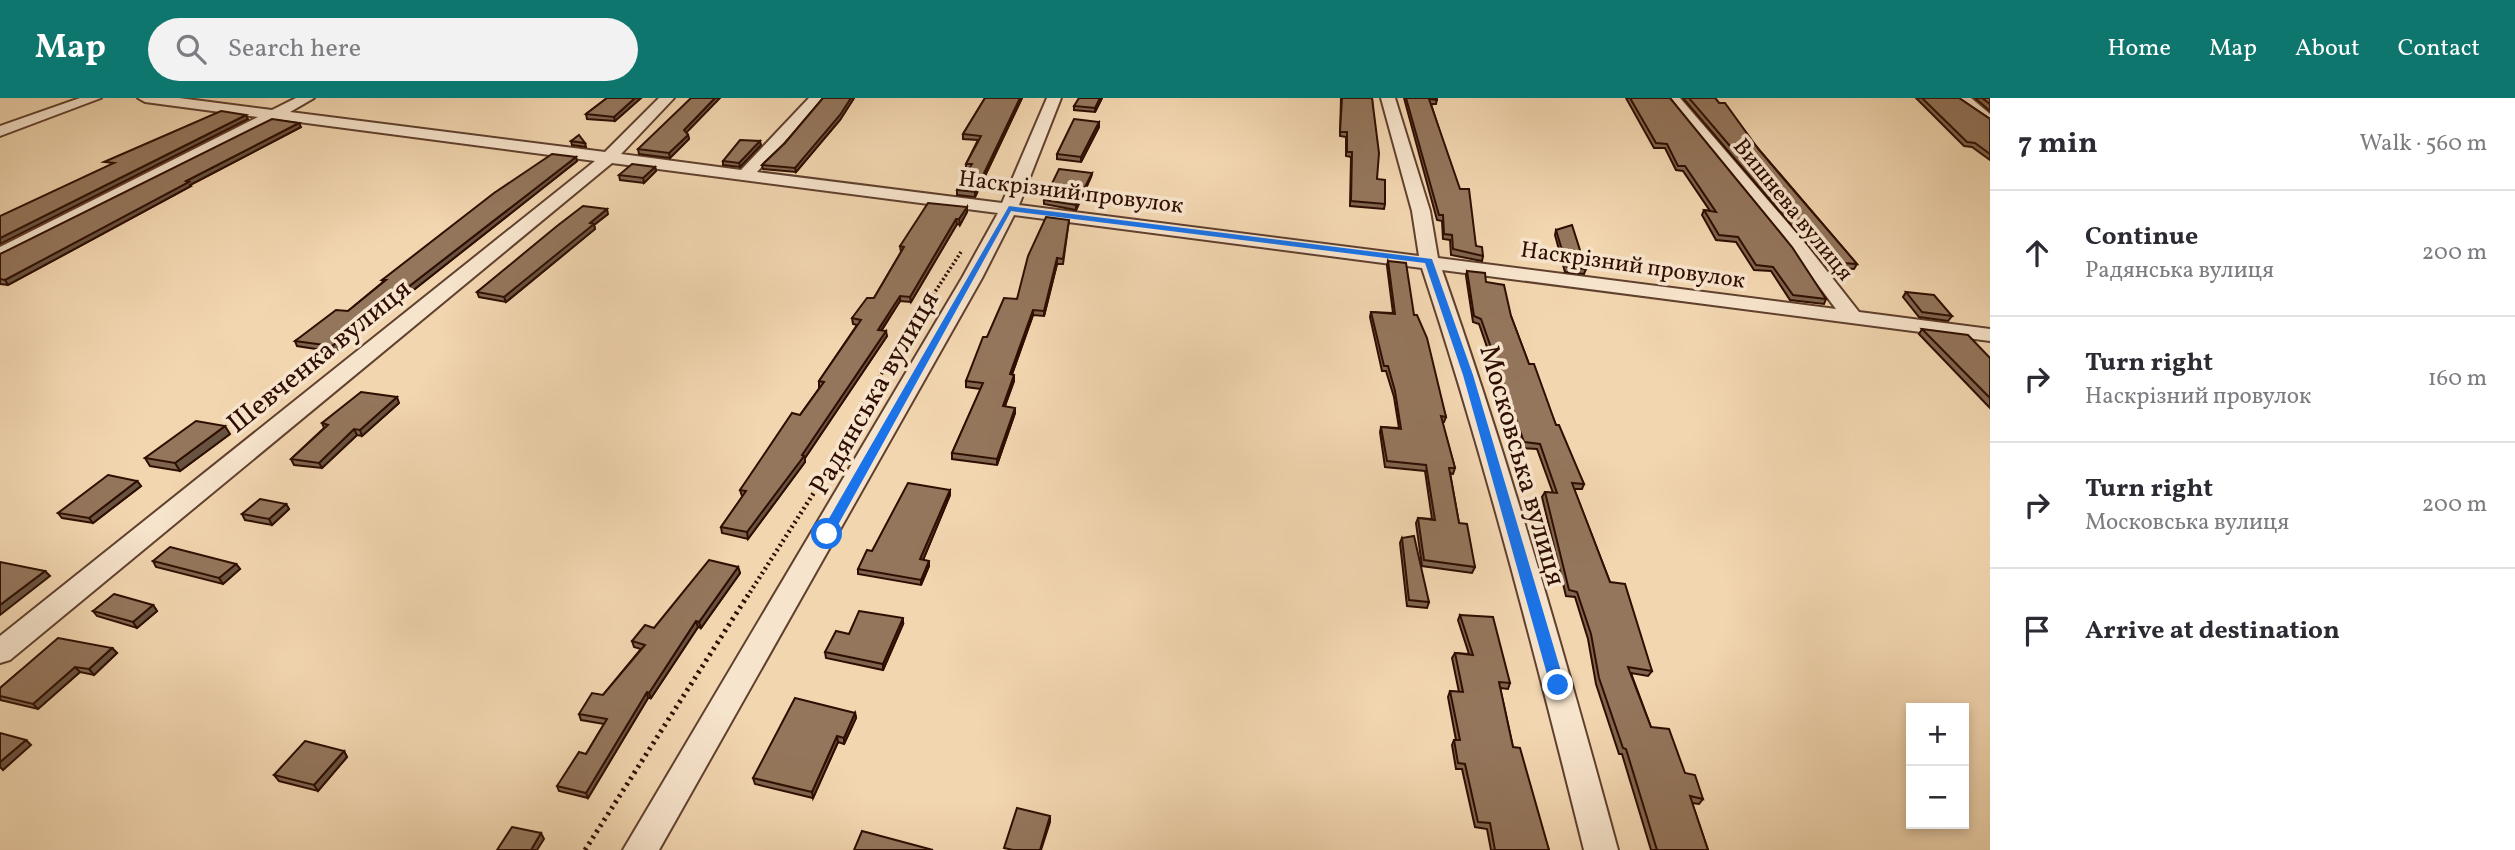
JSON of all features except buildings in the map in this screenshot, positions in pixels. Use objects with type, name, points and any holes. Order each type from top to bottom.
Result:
[{"type":"street","points":[[0,131],[94,98]]},
{"type":"street","name":"Наскрізний провулок","points":[[145,98],[1990,335]]},
{"type":"street","points":[[0,254],[307,98]]},
{"type":"street","name":"Шевченка вулиця","points":[[0,652],[607,159],[667,98]]},
{"type":"street","points":[[746,174],[817,98]]},
{"type":"street","name":"Радянська вулиця","points":[[640,850],[833,522],[1009,208],[1054,98]]},
{"type":"street","name":"Московська вулиця","points":[[1388,98],[1421,211],[1429,261],[1468,375],[1558,685],[1601,850]]},
{"type":"street","name":"Вишнева вулиця","points":[[1672,98],[1798,246],[1853,318]]},
{"type":"street","points":[[1962,98],[1990,121]]},
{"type":"path","points":[[585,850],[824,477],[870,392],[964,247]]},
{"type":"route","points":[[827,534],[1009,208],[1429,261],[1468,375],[1558,685]]}]
